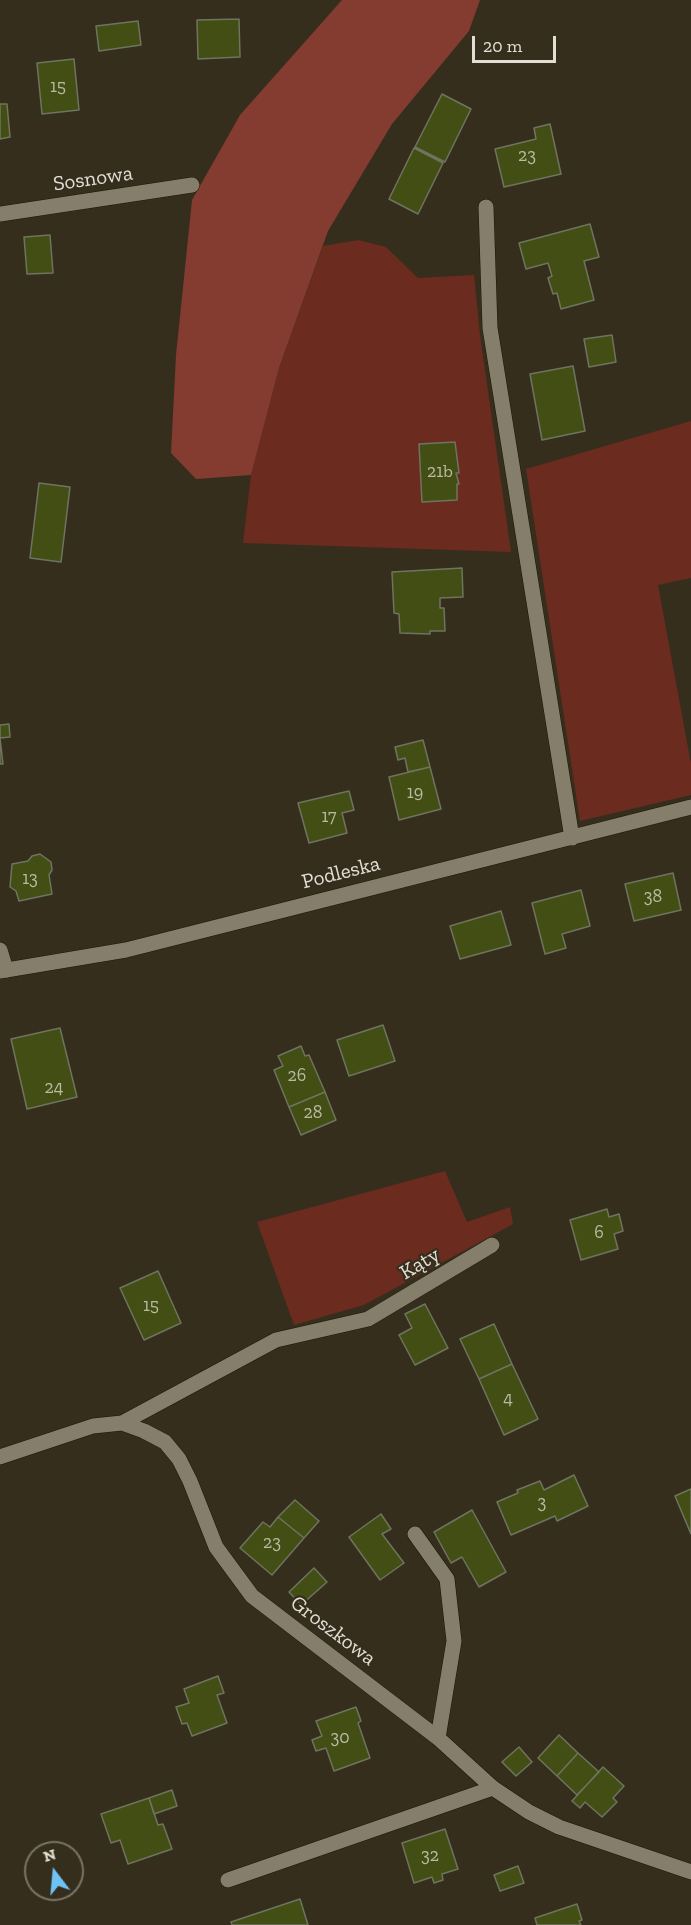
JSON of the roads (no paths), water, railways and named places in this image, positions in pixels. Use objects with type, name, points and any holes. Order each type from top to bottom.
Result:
[{"type":"street","name":"Sosnowa","points":[[0,214],[192,185]]},
{"type":"street","points":[[486,207],[490,328],[572,838]]},
{"type":"street","name":"Podleska","points":[[3,970],[126,950],[691,807]]},
{"type":"street","points":[[0,950],[3,970]]},
{"type":"street","name":"Kąty","points":[[122,1424],[276,1340],[368,1319],[492,1245]]},
{"type":"street","name":"Groszkowa","points":[[0,1457],[93,1426],[122,1424],[144,1431],[165,1442],[179,1459],[216,1547],[252,1596],[438,1738],[494,1788],[529,1812],[559,1827],[691,1872]]},
{"type":"street","points":[[415,1534],[447,1580],[454,1641],[438,1738]]},
{"type":"street","points":[[228,1880],[494,1788]]}]
